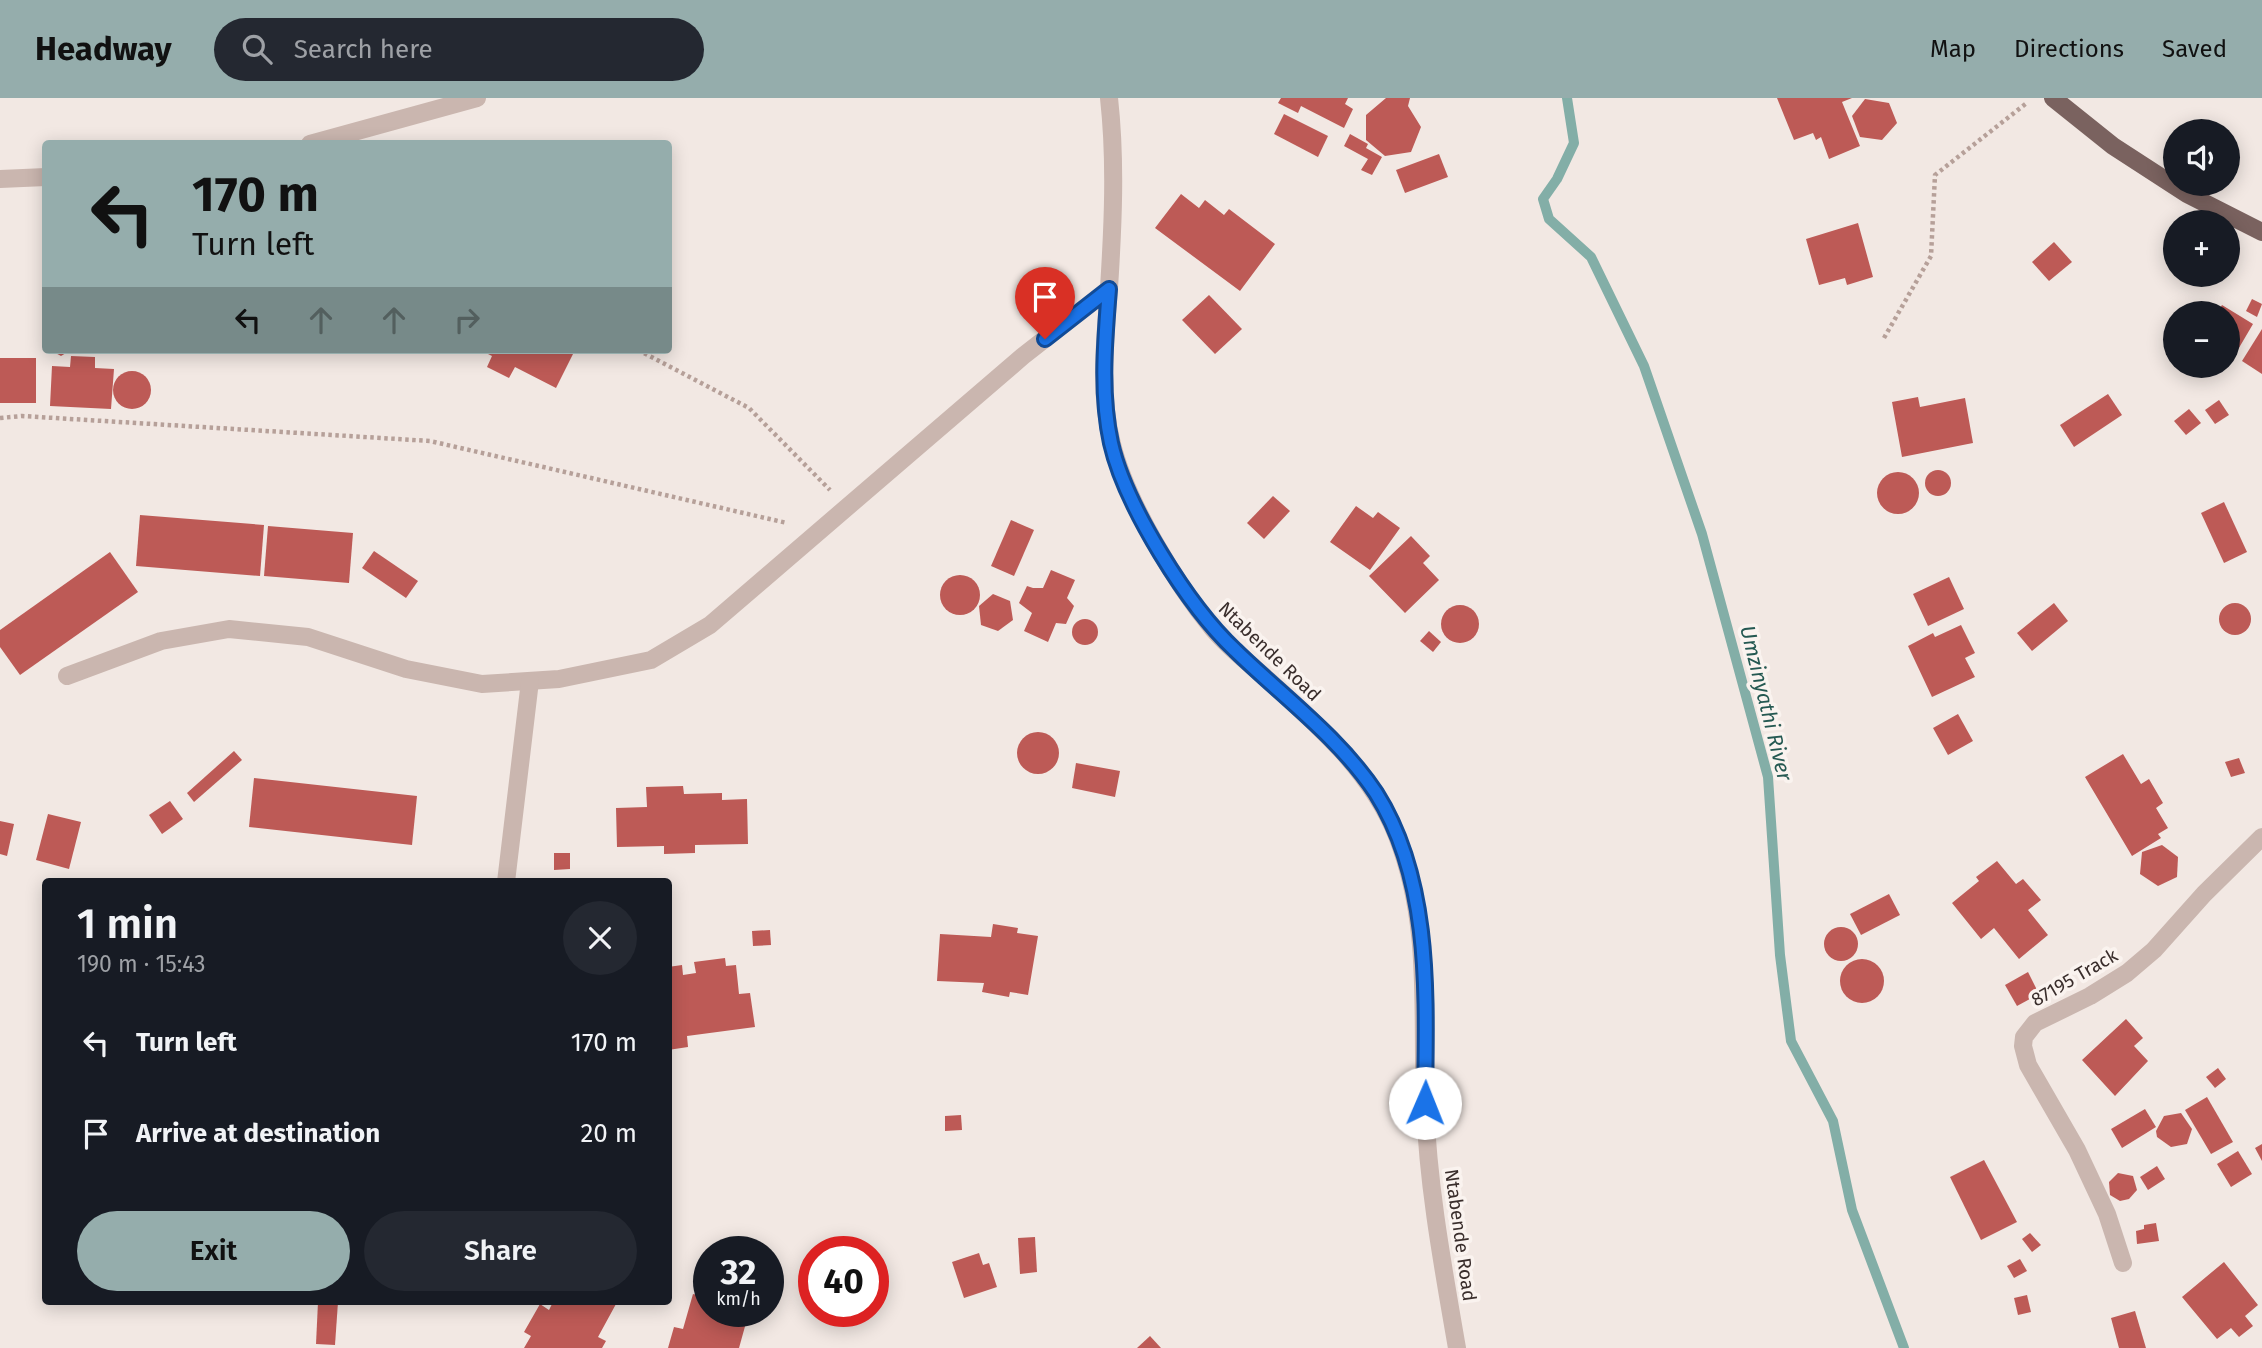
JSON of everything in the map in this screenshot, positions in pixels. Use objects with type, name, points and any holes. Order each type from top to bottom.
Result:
[{"type":"main road","points":[[2053,98],[2124,153],[2187,194],[2262,232]]},
{"type":"street","points":[[325,140],[477,98]]},
{"type":"street","name":"Ntabende Road","points":[[1109,98],[1114,153],[1104,349],[1105,402],[1111,444],[1128,489],[1186,593],[1214,630],[1301,709],[1342,751],[1376,793],[1396,835],[1411,881],[1423,950],[1425,1103],[1431,1197],[1457,1348]]},
{"type":"street","points":[[0,179],[42,177]]},
{"type":"street","points":[[67,676],[161,641],[229,629],[308,637],[406,669],[482,684],[559,679],[651,660],[710,625],[1023,356],[1109,289]]},
{"type":"street","points":[[506,878],[530,681]]},
{"type":"street","name":"87195 Track","points":[[2123,1262],[2107,1214],[2077,1150],[2028,1065],[2023,1046],[2024,1037],[2035,1023],[2090,996],[2127,973],[2154,950],[2204,894],[2262,837]]},
{"type":"path","points":[[1884,338],[1931,257],[1935,175],[2032,98]]},
{"type":"path","points":[[646,354],[749,408],[832,492],[842,511]]},
{"type":"path","points":[[0,418],[22,415],[430,441],[820,531]]},
{"type":"building","points":[[1281,98],[1348,98],[1345,104],[1353,109],[1344,128],[1301,106],[1298,113],[1278,103]]},
{"type":"building","points":[[1386,98],[1410,98],[1408,106],[1421,127],[1411,152],[1385,156],[1366,140],[1366,115]]},
{"type":"building","points":[[1777,98],[1852,98],[1842,102],[1860,146],[1829,159],[1821,137],[1816,140],[1813,133],[1794,140]]},
{"type":"building","points":[[1865,99],[1889,103],[1897,123],[1882,140],[1860,137],[1852,116]]},
{"type":"building","points":[[1284,114],[1328,136],[1318,157],[1274,134]]},
{"type":"building","points":[[1350,134],[1368,144],[1366,148],[1382,157],[1372,175],[1361,170],[1368,159],[1344,146]]},
{"type":"building","points":[[1439,154],[1448,177],[1405,193],[1396,170]]},
{"type":"building","points":[[1181,194],[1199,208],[1205,200],[1224,215],[1229,209],[1275,244],[1240,291],[1155,228]]},
{"type":"building","points":[[1858,223],[1873,277],[1847,285],[1845,278],[1819,285],[1806,239]]},
{"type":"building","points":[[2054,242],[2072,262],[2049,281],[2032,262]]},
{"type":"building","points":[[1209,295],[1242,329],[1215,354],[1182,320]]},
{"type":"building","points":[[2252,299],[2262,304],[2257,317],[2246,311]]},
{"type":"building","points":[[2240,316],[2253,324],[2240,346]]},
{"type":"building","points":[[2262,329],[2262,374],[2242,361]]},
{"type":"building","points":[[488,354],[573,354],[556,388],[515,367],[509,378],[487,367],[492,356]]},
{"type":"building","points":[[71,356],[95,357],[95,368],[114,369],[111,409],[50,406],[52,366],[70,367]]},
{"type":"building","points":[[0,358],[36,358],[36,403],[0,403]]},
{"type":"building","points":[[132,371],[146,376],[151,390],[146,404],[132,409],[118,404],[113,390],[118,376]]},
{"type":"building","points":[[2108,394],[2122,415],[2074,447],[2060,425]]},
{"type":"building","points":[[1918,397],[1920,407],[1965,398],[1973,443],[1902,457],[1892,402]]},
{"type":"building","points":[[2219,400],[2229,415],[2215,424],[2205,410]]},
{"type":"building","points":[[2189,409],[2201,423],[2186,435],[2174,421]]},
{"type":"building","points":[[1938,470],[1947,474],[1951,483],[1947,492],[1938,496],[1929,492],[1925,483],[1929,474]]},
{"type":"building","points":[[1898,472],[1913,478],[1919,493],[1913,508],[1898,514],[1883,508],[1877,493],[1883,478]]},
{"type":"building","points":[[1273,496],[1290,511],[1264,539],[1247,523]]},
{"type":"building","points":[[2224,502],[2247,552],[2224,563],[2201,513]]},
{"type":"building","points":[[1356,506],[1373,518],[1378,512],[1400,528],[1370,570],[1330,542]]},
{"type":"building","points":[[140,515],[264,525],[260,576],[136,566]]},
{"type":"building","points":[[1011,520],[1034,530],[1014,576],[991,566]]},
{"type":"building","points":[[268,526],[353,533],[349,583],[264,576]]},
{"type":"building","points":[[1411,536],[1430,556],[1423,563],[1439,580],[1405,613],[1369,576]]},
{"type":"building","points":[[374,551],[418,581],[406,598],[362,568]]},
{"type":"building","points":[[110,552],[138,592],[20,675],[0,647],[0,630]]},
{"type":"building","points":[[1051,570],[1075,580],[1067,598],[1074,606],[1066,624],[1056,623],[1048,642],[1024,631],[1032,613],[1019,603],[1027,586],[1043,588]]},
{"type":"building","points":[[960,575],[968,576],[974,581],[979,587],[979,603],[974,609],[968,614],[960,615],[952,614],[946,609],[941,603],[940,595],[941,587],[946,581],[952,576]]},
{"type":"building","points":[[1949,577],[1964,609],[1928,626],[1913,594]]},
{"type":"building","points":[[993,594],[1010,601],[1013,620],[998,631],[981,625],[979,606]]},
{"type":"building","points":[[2054,603],[2068,621],[2032,651],[2017,633]]},
{"type":"building","points":[[2235,603],[2246,608],[2251,619],[2246,630],[2235,635],[2224,630],[2219,619],[2224,608]]},
{"type":"building","points":[[1460,605],[1473,611],[1479,624],[1473,637],[1460,643],[1447,637],[1441,624],[1447,611]]},
{"type":"building","points":[[1085,619],[1094,623],[1098,632],[1094,641],[1085,645],[1076,641],[1072,632],[1076,623]]},
{"type":"building","points":[[1961,625],[1975,653],[1965,658],[1975,677],[1932,697],[1908,646],[1933,633],[1935,637]]},
{"type":"building","points":[[1429,631],[1441,642],[1433,652],[1420,641]]},
{"type":"building","points":[[1958,714],[1973,741],[1948,755],[1933,728]]},
{"type":"building","points":[[1038,732],[1053,738],[1059,753],[1053,768],[1038,774],[1023,768],[1017,753],[1023,738]]},
{"type":"building","points":[[234,751],[242,760],[194,802],[187,793]]},
{"type":"building","points":[[2123,754],[2141,784],[2149,779],[2163,803],[2156,808],[2168,828],[2158,834],[2161,838],[2132,856],[2085,777]]},
{"type":"building","points":[[2239,758],[2245,773],[2231,777],[2225,762]]},
{"type":"building","points":[[1076,763],[1120,771],[1115,797],[1072,788]]},
{"type":"building","points":[[254,778],[417,796],[412,845],[249,827]]},
{"type":"building","points":[[683,786],[684,794],[722,793],[722,800],[747,799],[748,844],[695,845],[695,853],[664,854],[664,846],[617,847],[616,808],[647,807],[646,787]]},
{"type":"building","points":[[170,801],[183,819],[162,834],[149,815]]},
{"type":"building","points":[[48,814],[81,822],[69,869],[36,860]]},
{"type":"building","points":[[0,821],[14,824],[7,856],[0,854]]},
{"type":"building","points":[[2162,845],[2178,857],[2177,877],[2158,886],[2140,874],[2142,852]]},
{"type":"building","points":[[554,853],[570,853],[570,869],[554,870]]},
{"type":"building","points":[[1997,861],[2016,884],[2023,879],[2041,900],[2028,910],[2048,935],[2019,959],[1994,928],[1981,939],[1952,903],[1979,881],[1976,877]]},
{"type":"building","points":[[1889,894],[1900,915],[1861,935],[1850,914]]},
{"type":"building","points":[[993,924],[1018,928],[1017,933],[1038,936],[1028,995],[1010,992],[1009,997],[982,992],[984,983],[937,981],[940,934],[991,937]]},
{"type":"building","points":[[1841,927],[1853,932],[1858,944],[1853,956],[1841,961],[1829,956],[1824,944],[1829,932]]},
{"type":"building","points":[[770,930],[771,945],[753,946],[752,931]]},
{"type":"building","points":[[725,958],[726,966],[736,965],[739,994],[750,993],[755,1027],[687,1036],[688,1047],[672,1049],[672,966],[682,965],[683,975],[696,973],[694,962]]},
{"type":"building","points":[[1862,959],[1877,966],[1884,981],[1877,996],[1862,1003],[1847,996],[1840,981],[1847,966]]},
{"type":"building","points":[[2028,972],[2039,994],[2017,1006],[2005,985]]},
{"type":"building","points":[[2126,1019],[2143,1038],[2134,1046],[2148,1061],[2115,1096],[2082,1060]]},
{"type":"building","points":[[2218,1068],[2226,1079],[2215,1088],[2206,1077]]},
{"type":"building","points":[[2207,1097],[2233,1142],[2211,1154],[2185,1110]]},
{"type":"building","points":[[2145,1109],[2156,1127],[2122,1148],[2111,1129]]},
{"type":"building","points":[[2181,1113],[2192,1129],[2187,1144],[2171,1147],[2157,1137],[2156,1131],[2164,1116]]},
{"type":"building","points":[[961,1115],[962,1130],[945,1131],[945,1116]]},
{"type":"building","points":[[2262,1144],[2262,1161],[2255,1148]]},
{"type":"building","points":[[2238,1151],[2252,1174],[2231,1187],[2217,1164]]},
{"type":"building","points":[[1984,1160],[2017,1222],[1981,1240],[1950,1177]]},
{"type":"building","points":[[2157,1166],[2165,1179],[2148,1190],[2140,1177]]},
{"type":"building","points":[[2118,1173],[2133,1176],[2137,1190],[2129,1199],[2120,1201],[2110,1195],[2109,1182]]},
{"type":"building","points":[[2156,1223],[2159,1241],[2137,1244],[2136,1231],[2144,1229],[2144,1225]]},
{"type":"building","points":[[2030,1233],[2041,1245],[2032,1252],[2022,1239]]},
{"type":"building","points":[[1035,1237],[1037,1272],[1020,1274],[1018,1238]]},
{"type":"building","points":[[979,1253],[983,1265],[989,1263],[997,1287],[964,1298],[952,1262]]},
{"type":"building","points":[[2020,1259],[2027,1271],[2014,1278],[2007,1266]]},
{"type":"building","points":[[2224,1262],[2258,1305],[2245,1316],[2253,1326],[2239,1337],[2231,1328],[2217,1339],[2182,1297]]},
{"type":"building","points":[[693,1294],[693,1327],[745,1327],[739,1348],[668,1348],[674,1327],[683,1329]]},
{"type":"building","points":[[2027,1295],[2031,1312],[2018,1315],[2014,1298]]},
{"type":"building","points":[[318,1305],[338,1305],[335,1345],[316,1344]]},
{"type":"building","points":[[539,1305],[549,1310],[552,1305],[615,1305],[598,1337],[606,1341],[602,1348],[524,1348],[531,1336],[524,1332]]},
{"type":"building","points":[[2135,1311],[2146,1348],[2119,1348],[2111,1318]]},
{"type":"building","points":[[1150,1336],[1161,1348],[1137,1348]]},
{"type":"waterway","name":"Umzinyathi River","points":[[1567,98],[1574,143],[1557,179],[1543,199],[1549,219],[1591,257],[1644,366],[1702,534],[1768,777],[1780,955],[1791,1041],[1833,1121],[1852,1210],[1904,1348]]},
{"type":"route","points":[[1045,339],[1109,289],[1104,349],[1105,402],[1111,444],[1128,489],[1155,540],[1186,593],[1214,630],[1301,709],[1342,751],[1376,793],[1396,835],[1411,881],[1423,950],[1425,1103]]}]
